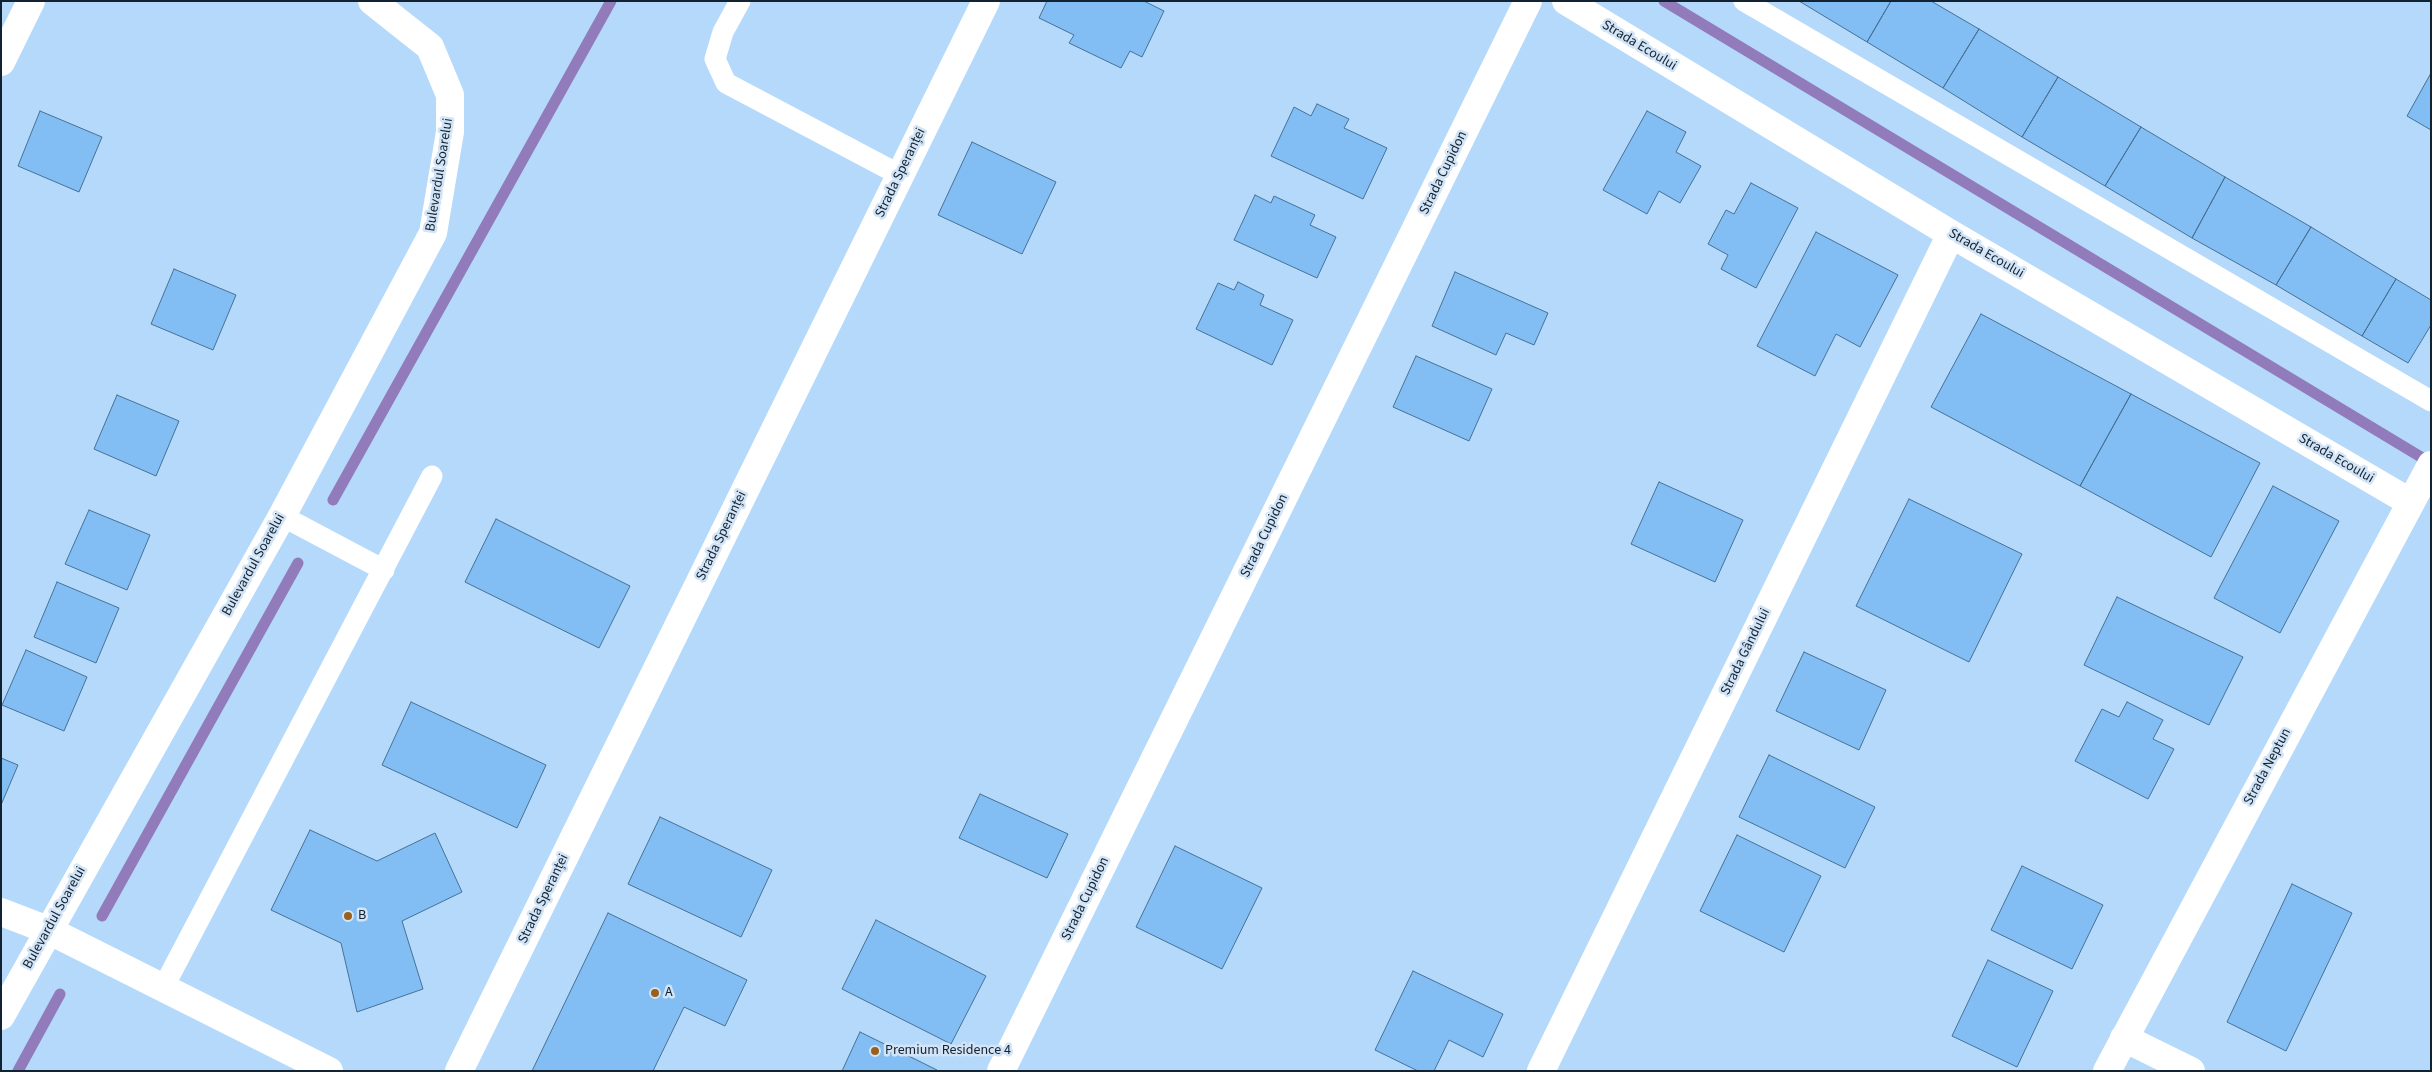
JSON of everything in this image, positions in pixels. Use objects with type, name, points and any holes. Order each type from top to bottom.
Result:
[{"type":"street","points":[[1,62],[31,1]]},
{"type":"street","name":"Bulevardul Soarelui","points":[[1,1016],[282,516],[433,233],[450,132],[450,95],[430,47],[372,1]]},
{"type":"street","name":"Strada Speranței","points":[[459,1071],[986,1]]},
{"type":"street","name":"Strada Cupidon","points":[[1001,1071],[1528,1]]},
{"type":"street","name":"Strada Ecoului","points":[[1566,1],[1952,234],[2421,482]]},
{"type":"street","name":"Strada Gândului","points":[[1541,1071],[1952,234]]},
{"type":"street","name":"Strada Neptun","points":[[2107,1071],[2421,482]]},
{"type":"street","points":[[1,912],[48,930],[329,1071]]},
{"type":"street","points":[[2124,1038],[2191,1071]]},
{"type":"lane","points":[[740,1],[723,32],[715,59],[726,83],[900,175]]},
{"type":"lane","points":[[1744,1],[2431,401]]},
{"type":"lane","points":[[164,988],[432,476]]},
{"type":"lane","points":[[282,516],[384,570]]},
{"type":"building","points":[[1047,1],[1144,1],[1164,11],[1142,57],[1130,51],[1121,68],[1069,43],[1074,35],[1039,18]]},
{"type":"building","points":[[1799,1],[1891,1],[1867,42]]},
{"type":"building","points":[[1891,1],[1931,1],[1979,29],[1943,88],[1867,42]]},
{"type":"building","points":[[1979,29],[2058,77],[2022,137],[1943,88]]},
{"type":"building","points":[[2431,73],[2431,130],[2407,116]]},
{"type":"building","points":[[2058,77],[2141,127],[2105,186],[2022,137]]},
{"type":"building","points":[[1317,104],[1349,119],[1344,128],[1387,148],[1363,199],[1271,156],[1294,107],[1311,116]]},
{"type":"building","points":[[40,111],[102,137],[79,192],[18,166]]},
{"type":"building","points":[[1647,111],[1686,132],[1676,152],[1701,166],[1680,203],[1659,191],[1647,214],[1603,190]]},
{"type":"building","points":[[2141,127],[2225,177],[2192,238],[2105,186]]},
{"type":"building","points":[[972,142],[1056,182],[1022,254],[938,215]]},
{"type":"building","points":[[2225,177],[2311,227],[2276,285],[2192,238]]},
{"type":"building","points":[[1751,183],[1798,208],[1756,288],[1721,269],[1728,255],[1708,244],[1726,210],[1734,214]]},
{"type":"building","points":[[1255,195],[1271,203],[1274,196],[1315,215],[1310,225],[1336,237],[1317,278],[1234,240]]},
{"type":"building","points":[[2311,227],[2396,279],[2362,336],[2276,285]]},
{"type":"building","points":[[1816,232],[1898,275],[1860,347],[1836,334],[1815,376],[1757,346]]},
{"type":"building","points":[[174,269],[236,295],[213,350],[151,324]]},
{"type":"building","points":[[1455,272],[1548,313],[1534,345],[1506,333],[1496,355],[1432,326]]},
{"type":"building","points":[[2396,279],[2431,300],[2431,325],[2408,363],[2362,336]]},
{"type":"building","points":[[1238,282],[1264,295],[1260,305],[1293,320],[1272,365],[1196,329],[1218,283],[1234,290]]},
{"type":"building","points":[[1981,314],[2131,394],[2080,486],[1931,407]]},
{"type":"building","points":[[1416,356],[1492,389],[1469,441],[1393,407]]},
{"type":"building","points":[[2131,394],[2260,463],[2211,557],[2080,486]]},
{"type":"building","points":[[117,395],[179,421],[156,476],[94,449]]},
{"type":"building","points":[[1659,482],[1743,520],[1715,582],[1631,544]]},
{"type":"building","points":[[2273,486],[2339,521],[2280,633],[2214,598]]},
{"type":"building","points":[[1909,499],[2022,554],[1969,662],[1856,606]]},
{"type":"building","points":[[89,510],[150,535],[127,590],[65,564]]},
{"type":"building","points":[[496,519],[630,586],[599,648],[465,582]]},
{"type":"building","points":[[57,582],[119,608],[96,663],[34,637]]},
{"type":"building","points":[[2117,597],[2243,657],[2209,725],[2084,665]]},
{"type":"building","points":[[26,650],[87,677],[64,731],[2,705]]},
{"type":"building","points":[[1804,652],[1886,690],[1859,750],[1776,711]]},
{"type":"building","points":[[411,702],[546,765],[517,828],[382,765]]},
{"type":"building","points":[[2127,702],[2163,720],[2153,739],[2174,749],[2148,799],[2075,761],[2102,709],[2119,717]]},
{"type":"building","points":[[1769,755],[1875,807],[1845,868],[1739,817]]},
{"type":"building","points":[[1,758],[18,765],[1,805]]},
{"type":"building","points":[[980,794],[1068,834],[1047,878],[959,838]]},
{"type":"building","points":[[660,817],[772,870],[741,937],[628,884]]},
{"type":"building","name":"B","points":[[310,830],[377,861],[435,833],[462,892],[402,921],[423,989],[357,1012],[341,943],[271,910]]},
{"type":"building","points":[[1737,835],[1821,876],[1784,952],[1700,911]]},
{"type":"building","points":[[1175,846],[1262,888],[1222,969],[1136,927]]},
{"type":"building","points":[[2022,866],[2103,905],[2072,969],[1991,930]]},
{"type":"building","points":[[2292,884],[2352,913],[2286,1051],[2227,1022]]},
{"type":"building","name":"A","points":[[608,913],[747,980],[725,1026],[684,1007],[653,1071],[532,1071]]},
{"type":"building","points":[[876,920],[986,976],[951,1044],[842,989]]},
{"type":"building","points":[[1988,960],[2053,991],[2017,1067],[1952,1036]]},
{"type":"building","points":[[1413,971],[1503,1014],[1483,1057],[1449,1040],[1434,1071],[1418,1071],[1375,1050]]},
{"type":"building","name":"Premium Residence 4","points":[[860,1032],[937,1070],[842,1071]]},
{"type":"waterway","points":[[333,500],[611,1]]},
{"type":"waterway","points":[[1664,1],[2431,463]]},
{"type":"waterway","points":[[102,916],[298,563]]},
{"type":"waterway","points":[[18,1071],[60,994]]},
{"type":"place","name":"B","points":[[348,916]]},
{"type":"place","name":"A","points":[[655,993]]},
{"type":"place","name":"Premium Residence 4","points":[[875,1051]]}]
